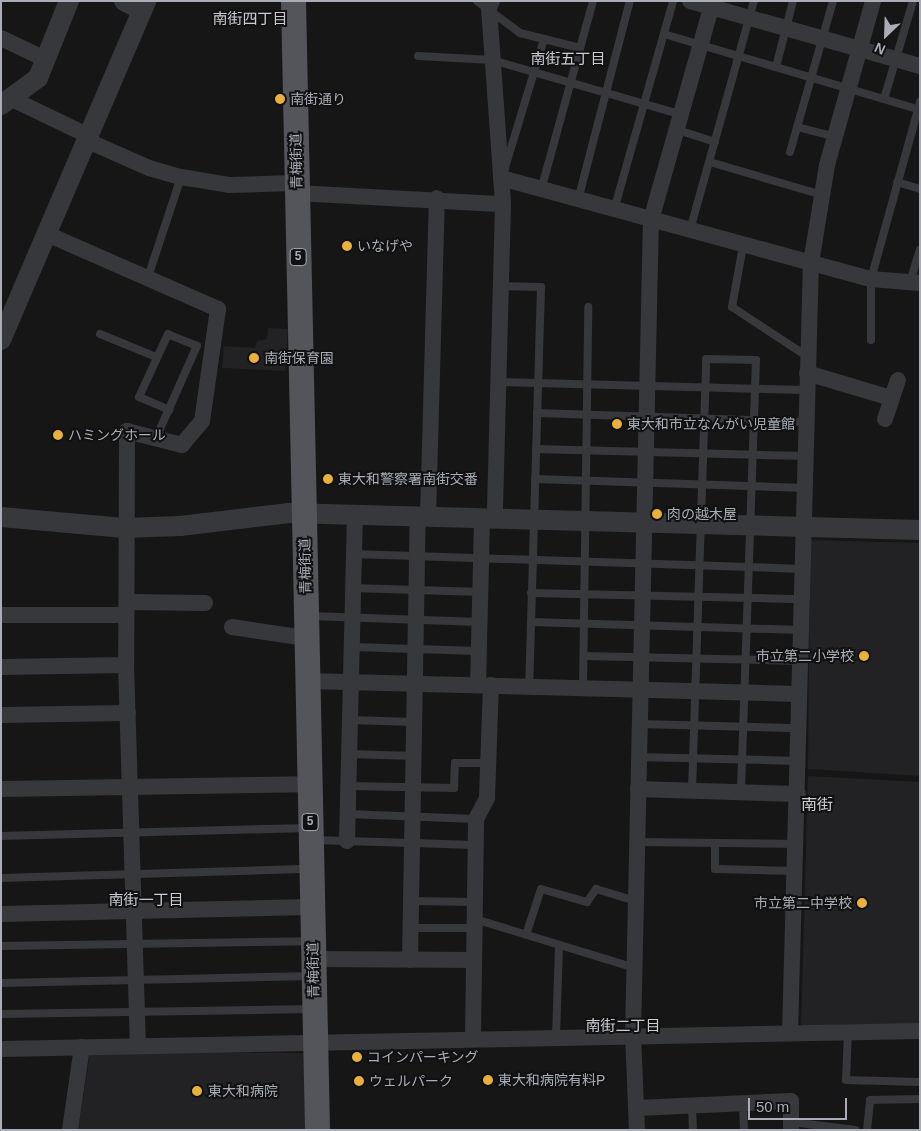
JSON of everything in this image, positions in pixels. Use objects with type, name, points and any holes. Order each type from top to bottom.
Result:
[{"type":"main road","name":"青梅街道","points":[[293,1],[317,1130]]},
{"type":"street","points":[[6,101],[38,78],[70,1]]},
{"type":"street","points":[[690,1],[712,4],[750,18],[920,66]]},
{"type":"street","points":[[790,1033],[811,263],[822,195],[848,88],[861,50],[873,1]]},
{"type":"street","points":[[1,340],[6,316],[47,234],[88,138],[137,4]]},
{"type":"street","points":[[473,1039],[476,818],[487,798],[488,763],[485,685],[479,651],[481,558],[489,519],[498,382],[503,204],[486,4]]},
{"type":"street","points":[[637,1130],[633,1036],[651,220],[712,4]]},
{"type":"street","points":[[1,38],[47,60]]},
{"type":"street","points":[[6,101],[149,168],[181,177],[230,185],[297,188],[503,204]]},
{"type":"street","points":[[501,178],[743,246],[871,279],[915,283]]},
{"type":"street","points":[[410,960],[418,556],[423,517],[437,198]]},
{"type":"street","points":[[47,234],[218,309],[202,421],[182,445],[127,431],[125,528],[126,665],[138,1046]]},
{"type":"street","points":[[885,419],[898,380]]},
{"type":"street","points":[[807,382],[891,398]]},
{"type":"street","points":[[1,517],[125,528],[304,514],[920,530]]},
{"type":"street","points":[[347,841],[355,515]]},
{"type":"street","points":[[1,615],[205,603]]},
{"type":"street","points":[[232,627],[306,627]]},
{"type":"street","points":[[1,667],[126,665]]},
{"type":"street","points":[[307,680],[799,694]]},
{"type":"street","points":[[1,715],[128,713]]},
{"type":"street","points":[[1,789],[309,784]]},
{"type":"street","points":[[638,789],[798,794]]},
{"type":"street","points":[[1,914],[312,906]]},
{"type":"street","points":[[313,959],[474,960]]},
{"type":"street","points":[[1,1049],[920,1031]]},
{"type":"street","points":[[70,1130],[82,1047]]},
{"type":"street","points":[[636,1108],[791,1101],[791,1126]]},
{"type":"lane","points":[[541,190],[592,1]]},
{"type":"lane","points":[[578,200],[630,1]]},
{"type":"lane","points":[[614,210],[673,1]]},
{"type":"lane","points":[[690,230],[754,1]]},
{"type":"lane","points":[[776,67],[793,1]]},
{"type":"lane","points":[[790,152],[833,1]]},
{"type":"lane","points":[[884,99],[913,1]]},
{"type":"lane","points":[[486,4],[520,33],[580,48]]},
{"type":"lane","points":[[664,34],[884,99],[919,105],[871,279],[871,340]]},
{"type":"lane","points":[[501,178],[510,160],[544,39]]},
{"type":"lane","points":[[418,56],[492,60],[570,82],[644,104],[715,142]]},
{"type":"lane","points":[[797,127],[836,137]]},
{"type":"lane","points":[[710,162],[822,195]]},
{"type":"lane","points":[[148,277],[181,177]]},
{"type":"lane","points":[[897,182],[920,189]]},
{"type":"lane","points":[[743,246],[732,307],[808,357]]},
{"type":"lane","points":[[915,283],[920,250]]},
{"type":"lane","points":[[500,286],[541,287],[529,686]]},
{"type":"lane","points":[[583,688],[588,307]]},
{"type":"lane","points":[[100,334],[156,357]]},
{"type":"lane","points":[[156,438],[169,410],[197,346],[168,334],[139,397],[169,410]]},
{"type":"lane","points":[[692,790],[706,359],[756,360],[741,792]]},
{"type":"lane","points":[[498,382],[755,388],[807,382]]},
{"type":"lane","points":[[537,413],[806,422]]},
{"type":"lane","points":[[536,449],[805,456]]},
{"type":"lane","points":[[535,479],[805,488]]},
{"type":"lane","points":[[354,554],[803,569]]},
{"type":"lane","points":[[353,588],[480,592]]},
{"type":"lane","points":[[531,593],[802,599]]},
{"type":"lane","points":[[306,627],[352,618],[480,622]]},
{"type":"lane","points":[[531,622],[801,630]]},
{"type":"lane","points":[[352,647],[479,651]]},
{"type":"lane","points":[[584,656],[801,661]]},
{"type":"lane","points":[[350,720],[414,722]]},
{"type":"lane","points":[[640,724],[798,728]]},
{"type":"lane","points":[[349,754],[414,756]]},
{"type":"lane","points":[[639,757],[798,761]]},
{"type":"lane","points":[[348,786],[454,788],[455,762],[488,763]]},
{"type":"lane","points":[[347,814],[476,818]]},
{"type":"lane","points":[[1,836],[310,834],[347,841],[476,845]]},
{"type":"lane","points":[[637,842],[796,844]]},
{"type":"lane","points":[[715,844],[715,869],[795,871]]},
{"type":"lane","points":[[1,878],[311,869]]},
{"type":"lane","points":[[526,935],[541,889],[587,902],[596,889],[636,901]]},
{"type":"lane","points":[[411,901],[475,902]]},
{"type":"lane","points":[[410,928],[475,923],[526,935],[635,968]]},
{"type":"lane","points":[[1,946],[135,944],[313,959]]},
{"type":"lane","points":[[556,1037],[559,945]]},
{"type":"lane","points":[[1,983],[136,980],[313,959]]},
{"type":"lane","points":[[1,1014],[314,1009]]},
{"type":"lane","points":[[848,1032],[846,1080],[920,1082]]},
{"type":"lane","points":[[868,1130],[870,1100],[920,1099]]},
{"type":"lane","points":[[743,1103],[744,1130]]},
{"type":"lane","points":[[692,1104],[693,1130]]},
{"type":"lane","points":[[791,1126],[856,1130]]},
{"type":"shaded area","name":"南街保育園","points":[[268,328],[288,329],[285,371],[222,368],[224,346],[255,348],[257,341],[267,339]]},
{"type":"shaded area","name":"市立第二小学校","points":[[810,540],[920,543],[920,776],[808,769]]},
{"type":"shaded area","name":"市立第二中学校","points":[[808,776],[920,782],[920,1025],[801,1029]]},
{"type":"shaded area","name":"東大和病院","points":[[90,1052],[310,1053],[310,1130],[78,1130]]},
{"type":"place","name":"南街通り","points":[[280,99]]},
{"type":"place","name":"いなげや","points":[[347,246]]},
{"type":"place","name":"南街保育園","points":[[254,358]]},
{"type":"place","name":"東大和市立なんがい児童館","points":[[617,424]]},
{"type":"place","name":"ハミングホール","points":[[58,435]]},
{"type":"place","name":"東大和警察署南街交番","points":[[328,479]]},
{"type":"place","name":"肉の越木屋","points":[[657,514]]},
{"type":"place","name":"市立第二小学校","points":[[864,656]]},
{"type":"place","name":"市立第二中学校","points":[[862,903]]},
{"type":"place","name":"コインパーキング","points":[[357,1057]]},
{"type":"place","name":"東大和病院有料P","points":[[488,1080]]},
{"type":"place","name":"ウェルパーク","points":[[359,1081]]},
{"type":"place","name":"東大和病院","points":[[197,1091]]},
{"type":"district","name":"南街四丁目","points":[[250,19]]},
{"type":"district","name":"南街五丁目","points":[[568,59]]},
{"type":"district","name":"南街","points":[[817,805]]},
{"type":"district","name":"南街一丁目","points":[[146,900]]},
{"type":"district","name":"南街二丁目","points":[[623,1026]]}]
